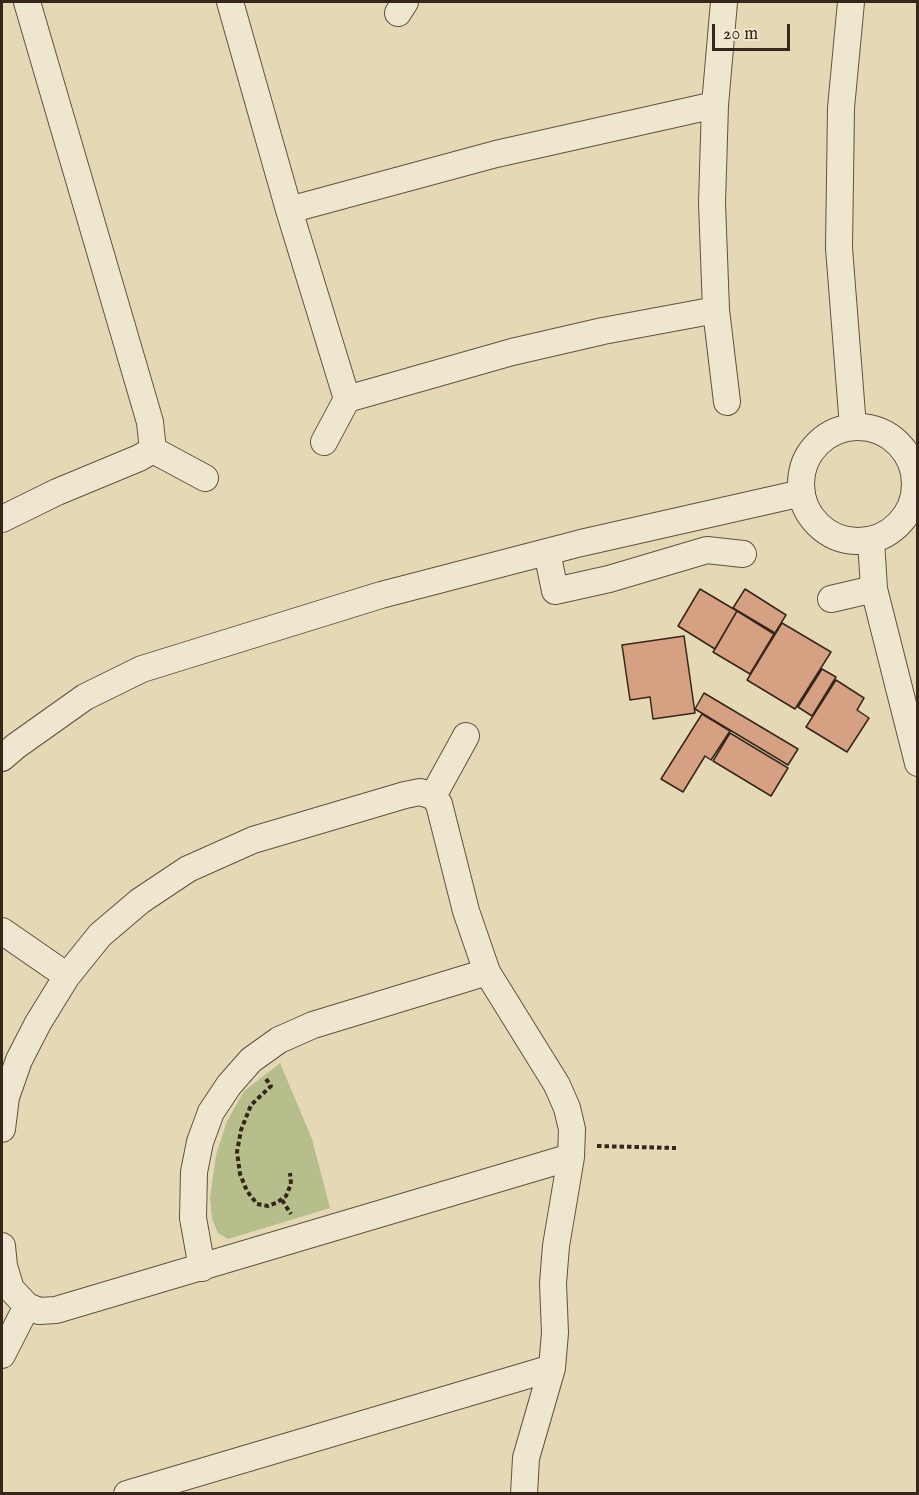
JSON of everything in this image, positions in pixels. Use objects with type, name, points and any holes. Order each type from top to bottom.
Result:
[{"type":"street","points":[[27,2],[150,422],[153,450]]},
{"type":"street","points":[[230,2],[289,210],[347,399],[324,442]]},
{"type":"street","points":[[724,2],[715,105],[712,203],[716,310],[727,402]]},
{"type":"street","points":[[850,2],[841,108],[839,248],[853,428]]},
{"type":"street","points":[[289,210],[496,154],[715,105]]},
{"type":"street","points":[[347,399],[512,352],[603,330],[716,310]]},
{"type":"street","points":[[853,428],[872,429],[897,442],[906,452],[916,475],[915,492],[905,517],[884,535],[871,540],[846,540],[823,529],[806,507],[802,493],[803,472],[811,453],[831,434],[853,428]]},
{"type":"street","points":[[153,450],[205,478]]},
{"type":"street","points":[[2,519],[153,450]]},
{"type":"street","points":[[2,758],[86,697],[142,669],[381,596],[547,552],[802,493]]},
{"type":"street","points":[[871,540],[874,589],[918,763]]},
{"type":"street","points":[[547,552],[555,591],[609,579],[708,550],[743,554]]},
{"type":"street","points":[[831,599],[874,589]]},
{"type":"street","points":[[433,796],[466,736]]},
{"type":"street","points":[[2,1129],[6,1097],[19,1060],[38,1023],[67,976],[100,935],[140,901],[188,869],[253,840],[405,795],[420,792],[433,796],[439,804],[466,911],[487,972],[557,1085],[567,1108],[572,1130],[572,1151],[555,1255],[553,1283],[555,1333],[552,1368],[526,1458],[524,1494]]},
{"type":"street","points":[[2,931],[67,976]]},
{"type":"street","points":[[202,1268],[193,1218],[194,1172],[200,1142],[211,1112],[229,1085],[251,1060],[279,1040],[313,1025],[487,972]]},
{"type":"street","points":[[2,1246],[4,1266],[11,1289],[27,1306],[39,1311],[56,1310],[202,1268],[572,1151]]},
{"type":"street","points":[[2,1355],[27,1306]]},
{"type":"street","points":[[127,1494],[552,1368]]},
{"type":"path","points":[[251,1060],[270,1086],[251,1105],[241,1130],[237,1152],[240,1174],[247,1191],[257,1204],[268,1206],[286,1196],[291,1184],[290,1173]]},
{"type":"path","points":[[572,1151],[676,1148]]},
{"type":"green space","points":[[280,1063],[312,1139],[330,1208],[228,1239],[218,1233],[212,1219],[210,1198],[216,1155],[227,1121],[244,1091]]},
{"type":"building","points":[[700,589],[737,611],[715,649],[678,626]]},
{"type":"building","points":[[745,589],[786,615],[775,633],[733,608]]},
{"type":"building","points":[[737,611],[774,634],[750,674],[713,652]]},
{"type":"building","points":[[782,623],[831,652],[795,709],[747,680]]},
{"type":"building","points":[[684,636],[695,713],[653,719],[650,697],[630,700],[622,645]]},
{"type":"building","points":[[822,669],[836,677],[812,716],[798,707]]},
{"type":"building","points":[[836,680],[864,698],[857,710],[869,718],[847,752],[806,727]]},
{"type":"building","points":[[704,693],[798,749],[788,765],[695,709]]},
{"type":"building","points":[[702,714],[730,731],[711,760],[705,756],[683,792],[661,779]]},
{"type":"building","points":[[730,733],[788,768],[771,796],[713,761]]}]
